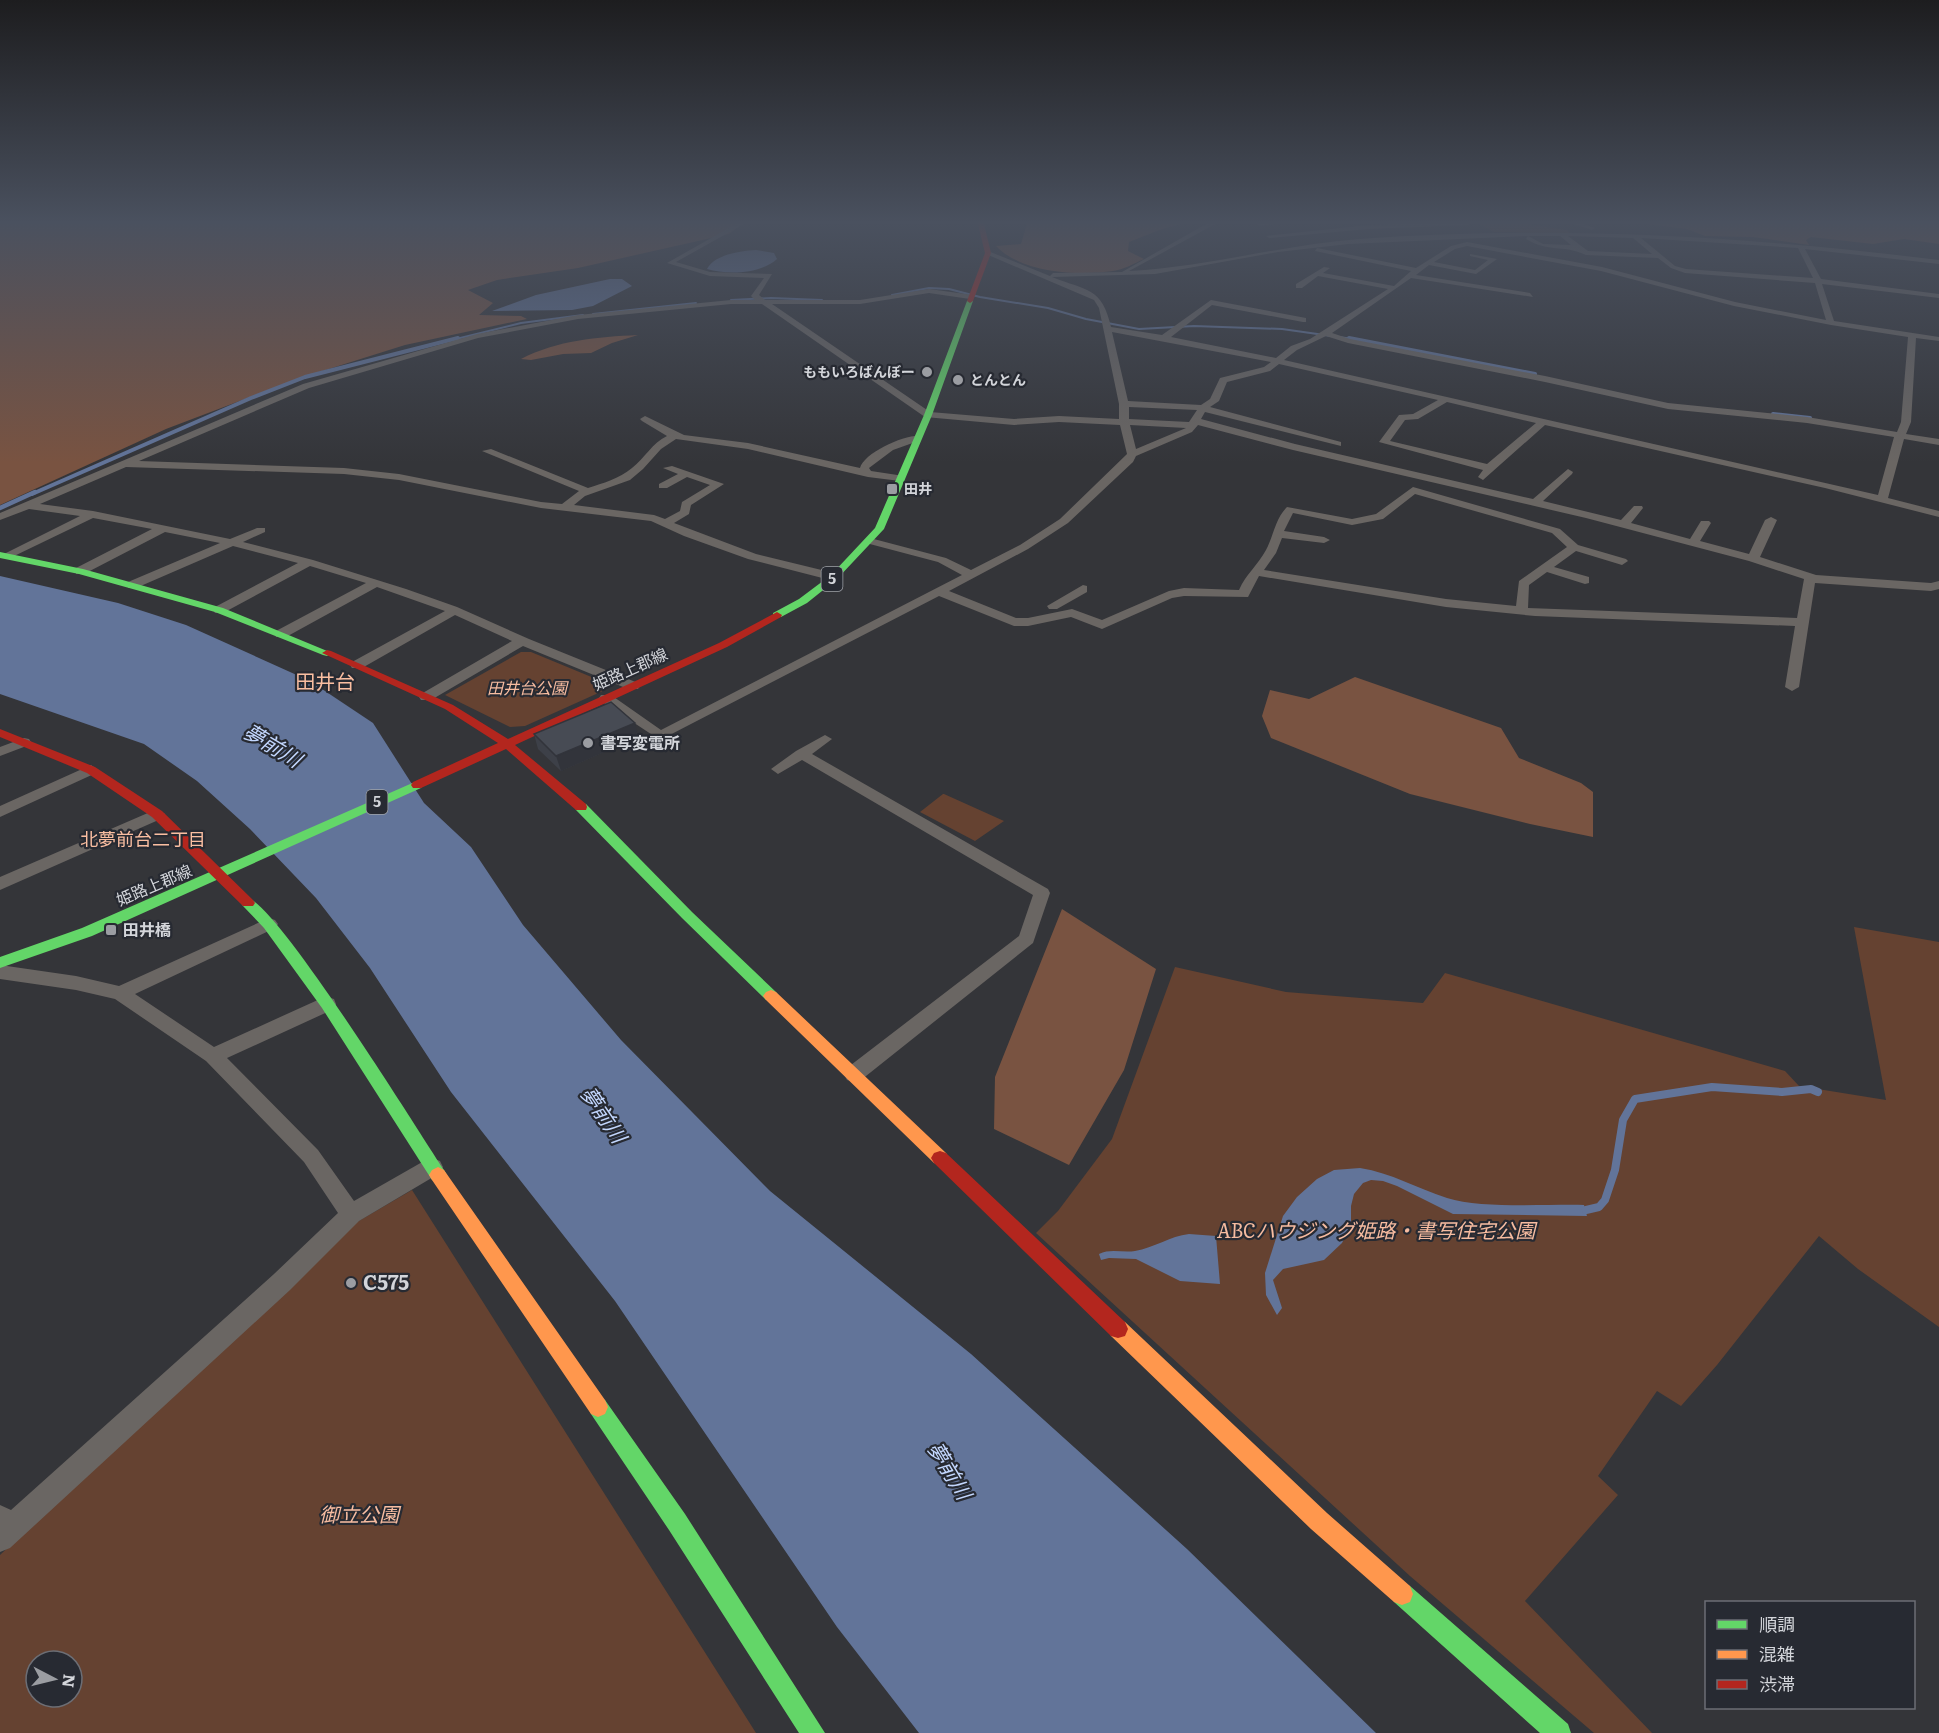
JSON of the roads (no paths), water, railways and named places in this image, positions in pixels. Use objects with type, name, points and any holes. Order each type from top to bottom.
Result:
[{"type":"street","points":[[764,301],[928,415],[1014,422],[1059,419],[1194,423],[1624,524],[1753,559],[1815,579]]},
{"type":"street","points":[[0,517],[122,463],[330,377],[477,336],[578,317],[731,302],[867,301]]},
{"type":"street","name":"姫路上郡線","points":[[0,963],[87,932],[219,874],[723,645],[772,620],[834,578],[879,529],[928,415],[969,301]]},
{"type":"street","points":[[1098,301],[1124,404],[1124,421],[1132,454]]},
{"type":"street","points":[[606,698],[660,736],[1024,547],[1064,521],[1132,454],[1190,430],[1203,408],[1214,401],[1224,380],[1267,369],[1294,348],[1313,341],[1375,301]]},
{"type":"street","points":[[1722,301],[1831,323],[1939,339]]},
{"type":"street","points":[[1824,301],[1831,323]]},
{"type":"street","points":[[1164,338],[1211,302],[1303,320]]},
{"type":"street","points":[[1106,325],[1342,374],[1542,423],[1882,499],[1939,514]]},
{"type":"street","points":[[1325,333],[1348,341],[1545,379],[1668,406],[1806,420],[1939,442]]},
{"type":"street","points":[[1882,499],[1900,435],[1906,422],[1912,335]]},
{"type":"street","points":[[1445,399],[1415,417],[1402,417],[1384,442],[1489,468]]},
{"type":"street","points":[[1124,404],[1203,408],[1338,444]]},
{"type":"street","points":[[645,419],[675,436],[686,439],[733,443],[868,474],[900,478]]},
{"type":"street","points":[[1448,499],[1475,488],[1489,468],[1542,423]]},
{"type":"street","points":[[564,507],[575,496],[634,472],[658,444],[675,436]]},
{"type":"street","points":[[868,474],[864,467],[870,461],[908,439],[918,438]]},
{"type":"street","points":[[487,451],[587,491]]},
{"type":"street","points":[[503,456],[515,451]]},
{"type":"street","points":[[122,463],[385,475],[541,505],[654,518],[688,534],[752,557],[834,578]]},
{"type":"street","points":[[665,524],[685,512],[686,504],[719,484],[668,468]]},
{"type":"street","points":[[1536,502],[1568,472]]},
{"type":"street","points":[[663,486],[686,474]]},
{"type":"street","points":[[938,591],[1014,622],[1028,622],[1072,613],[1102,626],[1169,595],[1184,592],[1244,594],[1247,583],[1271,552],[1286,513],[1291,508],[1352,522],[1379,517],[1413,490],[1556,531],[1574,547],[1622,561]]},
{"type":"street","points":[[25,505],[93,514],[164,528],[309,562],[454,610],[522,641],[633,686]]},
{"type":"street","points":[[1624,524],[1638,508]]},
{"type":"street","points":[[3,556],[93,514]]},
{"type":"street","points":[[1753,559],[1771,520]]},
{"type":"street","points":[[1278,534],[1323,545],[1352,522]]},
{"type":"street","points":[[1693,543],[1705,523]]},
{"type":"street","points":[[80,571],[164,528]]},
{"type":"street","points":[[132,585],[261,530]]},
{"type":"street","points":[[870,541],[942,560],[970,574]]},
{"type":"street","points":[[1522,610],[1523,584],[1574,547]]},
{"type":"street","points":[[3,556],[80,571],[219,610],[357,665],[449,707],[506,743],[593,818],[687,915],[1319,1521],[1559,1733]]},
{"type":"street","points":[[219,610],[309,562]]},
{"type":"street","points":[[1544,568],[1585,580]]},
{"type":"street","points":[[1255,572],[1436,602],[1522,610],[1640,617],[1802,622]]},
{"type":"street","points":[[1792,687],[1809,580],[1823,578],[1931,587],[1939,585]]},
{"type":"street","points":[[281,634],[375,584]]},
{"type":"street","points":[[1053,606],[1083,589]]},
{"type":"street","points":[[357,665],[454,610]]},
{"type":"street","points":[[426,697],[522,641]]},
{"type":"street","points":[[0,733],[91,770],[158,814],[269,924],[327,1004],[432,1167],[677,1522],[813,1733]]},
{"type":"street","points":[[778,769],[825,739]]},
{"type":"street","points":[[0,752],[24,742]]},
{"type":"street","points":[[801,754],[1042,893],[1027,939],[854,1074]]},
{"type":"street","points":[[0,812],[91,770]]},
{"type":"street","points":[[0,884],[158,814]]},
{"type":"street","points":[[120,993],[269,924]]},
{"type":"street","points":[[0,972],[76,983],[120,993],[213,1056],[311,1156],[351,1214]]},
{"type":"street","points":[[213,1056],[327,1004]]},
{"type":"street","points":[[4,1527],[282,1282],[351,1214],[432,1167]]},
{"type":"water","points":[[520,301],[603,301],[593,306],[572,310],[492,311]]},
{"type":"water","name":"夢前川","points":[[0,576],[118,603],[186,625],[310,681],[373,723],[424,803],[471,847],[523,925],[621,1040],[770,1191],[971,1354],[1187,1549],[1376,1733],[919,1733],[837,1627],[615,1301],[451,1092],[370,968],[316,898],[250,829],[197,781],[144,744],[0,694]]},
{"type":"water","points":[[1360,1168],[1383,1173],[1447,1198],[1461,1201],[1495,1205],[1584,1205],[1587,1216],[1453,1214],[1397,1186],[1371,1180],[1363,1183],[1354,1194],[1351,1206],[1351,1225],[1342,1243],[1324,1260],[1283,1269],[1273,1280],[1282,1308],[1277,1315],[1266,1295],[1265,1273],[1283,1216],[1297,1197],[1317,1179],[1334,1170]]},
{"type":"water","points":[[1189,1234],[1216,1236],[1220,1284],[1180,1281],[1136,1259],[1101,1260],[1099,1254],[1108,1251],[1142,1249]]},
{"type":"waterway","points":[[1004,301],[1048,308],[1086,319],[1139,329],[1194,326],[1282,329],[1358,340]]},
{"type":"waterway","points":[[593,314],[696,303]]},
{"type":"waterway","points":[[452,340],[521,323],[583,315]]},
{"type":"waterway","points":[[32,494],[251,398],[305,377],[458,338]]},
{"type":"waterway","points":[[1349,338],[1358,340]]},
{"type":"waterway","points":[[1358,340],[1535,374]]},
{"type":"waterway","points":[[1773,414],[1810,418]]},
{"type":"waterway","points":[[0,508],[35,492]]},
{"type":"waterway","points":[[1586,1210],[1599,1207],[1605,1200],[1615,1170],[1623,1120],[1635,1099],[1712,1087],[1782,1092],[1811,1089],[1818,1092]]},
{"type":"place","name":"ももいろばんぼー","points":[[927,372]]},
{"type":"place","name":"とんとん","points":[[958,380]]},
{"type":"place","name":"田井","points":[[892,489]]},
{"type":"place","name":"書写変電所","points":[[588,743]]},
{"type":"place","name":"田井橋","points":[[111,930]]},
{"type":"place","name":"C575","points":[[351,1283]]},
{"type":"district","name":"田井台","points":[[325,682]]},
{"type":"district","name":"北夢前台二丁目","points":[[143,840]]},
{"type":"park label","name":"田井台公園","points":[[527,688]]},
{"type":"park label","name":"ABCハウジング姫路・書写住宅公園","points":[[1376,1231]]},
{"type":"park label","name":"御立公園","points":[[359,1515]]}]
